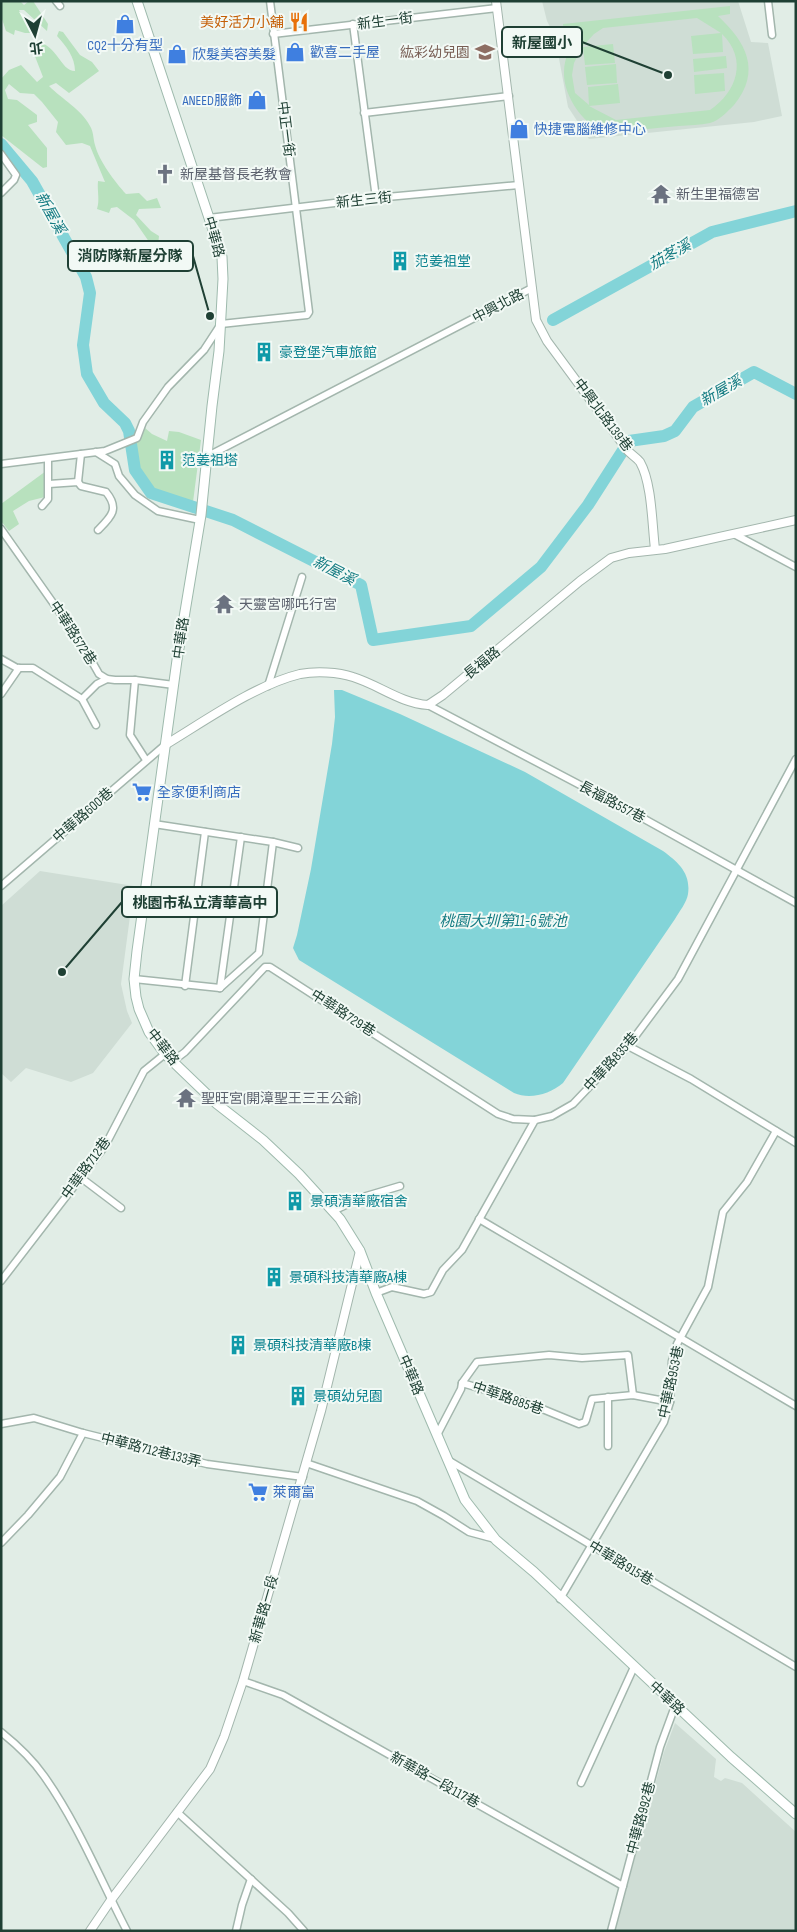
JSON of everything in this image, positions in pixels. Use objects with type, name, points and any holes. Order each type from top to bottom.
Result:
[{"type":"main road","name":"中華路","points":[[137,1],[222,257],[223,279],[221,324],[202,504],[142,911],[134,978],[136,997],[149,1032],[165,1054],[217,1104],[263,1140],[333,1211],[360,1251],[376,1293],[465,1500],[496,1540],[534,1572],[560,1599],[675,1706],[796,1814]]},
{"type":"street","name":"中正一街","points":[[221,324],[307,316],[309,312],[270,1]]},
{"type":"street","points":[[768,1],[772,35]]},
{"type":"street","name":"新生一街","points":[[273,34],[497,4]]},
{"type":"street","name":"中興北路","points":[[206,457],[532,288],[497,4]]},
{"type":"street","points":[[353,24],[376,198]]},
{"type":"street","points":[[364,113],[508,96]]},
{"type":"street","points":[[1,154],[16,175],[14,180],[1,193]]},
{"type":"street","name":"新生三街","points":[[209,218],[376,198],[519,185]]},
{"type":"street","name":"中興北路139巷","points":[[532,288],[536,320],[540,331],[628,451],[639,461],[644,474],[655,549]]},
{"type":"street","points":[[1,464],[96,452],[137,438],[143,422],[168,386],[204,350],[221,324]]},
{"type":"street","points":[[96,452],[115,464],[119,476],[135,495],[158,511],[200,518]]},
{"type":"street","points":[[81,454],[78,482],[81,486],[106,492],[113,502],[110,518],[98,530]]},
{"type":"street","points":[[42,506],[48,499],[48,459]]},
{"type":"street","points":[[49,484],[78,482]]},
{"type":"street","name":"長福路","points":[[428,705],[443,695],[611,558],[629,553],[665,549],[796,520]]},
{"type":"street","name":"中華路572巷","points":[[1,530],[82,644],[100,674],[107,679]]},
{"type":"street","points":[[734,534],[796,567]]},
{"type":"street","points":[[268,686],[302,578]]},
{"type":"street","points":[[1,659],[12,667],[33,668],[82,699],[96,725]]},
{"type":"street","points":[[1,694],[19,668]]},
{"type":"street","points":[[165,745],[249,695],[302,674],[325,673],[352,677],[408,702],[428,705]]},
{"type":"street","points":[[82,699],[97,684],[107,679],[135,680],[174,685]]},
{"type":"street","points":[[135,680],[130,735],[146,760]]},
{"type":"street","name":"長福路557巷","points":[[428,705],[639,816],[796,903]]},
{"type":"street","name":"中華路600巷","points":[[1,886],[165,745]]},
{"type":"street","name":"中華路835巷","points":[[535,1120],[552,1116],[573,1104],[628,1046],[682,974],[796,759]]},
{"type":"street","points":[[154,824],[273,842],[298,848]]},
{"type":"street","points":[[185,986],[205,832]]},
{"type":"street","points":[[220,988],[240,837]]},
{"type":"street","points":[[134,978],[185,986],[220,988],[259,953],[273,842]]},
{"type":"street","name":"中華路729巷","points":[[173,1062],[185,1052],[265,967],[270,967],[498,1114],[513,1119],[535,1120]]},
{"type":"street","points":[[628,1046],[691,1078],[796,1143]]},
{"type":"street","name":"中華路712巷","points":[[1,1281],[104,1146],[144,1071],[165,1054]]},
{"type":"street","points":[[376,1293],[392,1287],[424,1294],[431,1292],[443,1270],[462,1250],[535,1120]]},
{"type":"street","name":"中華路953巷","points":[[560,1599],[664,1422],[670,1402],[672,1361],[681,1337],[708,1287],[723,1212],[747,1182],[776,1131]]},
{"type":"street","points":[[80,1177],[120,1208]]},
{"type":"street","points":[[333,1211],[363,1197],[400,1186]]},
{"type":"street","points":[[479,1219],[796,1406]]},
{"type":"street","name":"新華路一段","points":[[90,1931],[111,1900],[210,1769],[224,1738],[244,1681],[324,1402],[360,1251]]},
{"type":"street","points":[[462,1383],[477,1362],[549,1355],[582,1358],[628,1355],[633,1395]]},
{"type":"street","name":"中華路885巷","points":[[436,1435],[461,1389],[462,1383],[522,1401],[578,1424],[585,1422],[592,1399],[608,1397]]},
{"type":"street","points":[[608,1446],[608,1397],[633,1395],[670,1402]]},
{"type":"street","name":"中華路712巷133弄","points":[[1,1424],[34,1418],[207,1464],[302,1477]]},
{"type":"street","points":[[1,1544],[60,1477],[83,1432]]},
{"type":"street","name":"中華路915巷","points":[[447,1460],[796,1667]]},
{"type":"street","points":[[306,1463],[417,1502],[469,1532],[496,1540]]},
{"type":"street","points":[[581,1783],[634,1668]]},
{"type":"street","name":"新華路一段117巷","points":[[244,1681],[283,1695],[623,1886]]},
{"type":"street","name":"中華路992巷","points":[[611,1931],[660,1747],[675,1706]]},
{"type":"street","points":[[1,1732],[44,1775],[82,1840],[127,1931]]},
{"type":"street","points":[[177,1812],[251,1879],[304,1931]]},
{"type":"street","points":[[236,1931],[251,1879]]},
{"type":"shaded area","points":[[542,1],[738,1],[751,42],[768,43],[782,116],[754,122],[589,139],[568,107],[555,37],[547,21]]},
{"type":"shaded area","points":[[40,871],[134,886],[121,984],[127,1011],[132,1023],[93,1073],[71,1082],[26,1068],[11,1082],[1,1073],[1,906]]},
{"type":"shaded area","points":[[675,1723],[716,1759],[714,1777],[721,1781],[725,1778],[742,1783],[796,1832],[796,1931],[615,1931],[664,1752]]},
{"type":"green space","points":[[1,1],[20,1],[24,5],[29,1],[33,1],[48,24],[47,31],[24,10],[19,10],[33,33],[15,30],[14,35],[6,31],[1,16]]},
{"type":"green space","points":[[730,6],[730,14],[718,16],[728,26],[743,47],[749,69],[747,80],[734,105],[714,122],[611,133],[602,131],[585,119],[567,92],[564,72],[565,61],[579,32],[564,33],[563,24]],"holes":[[[697,18],[721,33],[691,36],[693,54],[723,52],[722,34],[735,54],[737,64],[733,85],[719,103],[710,110],[616,120],[589,106],[620,103],[618,84],[588,87],[589,105],[575,93],[572,75],[574,63],[582,47],[594,34],[603,28]]]},
{"type":"green space","points":[[59,31],[63,32],[80,55],[92,62],[99,71],[69,93],[56,83],[49,86],[86,120],[92,131],[100,158],[126,194],[139,193],[147,201],[157,198],[161,208],[139,209],[136,215],[151,231],[159,236],[158,245],[154,249],[134,220],[117,207],[111,208],[109,213],[97,209],[98,181],[105,182],[90,146],[82,143],[66,145],[56,132],[58,122],[34,94],[20,93],[9,84],[5,90],[8,99],[17,100],[37,115],[37,122],[28,125],[47,148],[47,167],[43,168],[1,135],[1,79],[9,70],[21,65],[37,82],[43,77],[29,41],[46,45],[65,66],[75,71],[72,56],[57,36]]},
{"type":"green space","points":[[613,44],[615,63],[585,65],[583,47]]},
{"type":"green space","points":[[726,56],[727,68],[694,72],[693,59]]},
{"type":"green space","points":[[616,64],[617,83],[587,85],[585,67]]},
{"type":"green space","points":[[724,73],[725,91],[695,94],[694,75]]},
{"type":"green space","points":[[145,428],[152,434],[167,441],[169,431],[179,432],[201,440],[193,502],[157,492],[143,480],[135,458],[134,443],[142,436]]},
{"type":"green space","points":[[46,471],[45,497],[29,501],[13,511],[19,524],[9,531],[1,521],[1,504]]},
{"type":"water","name":"桃園大圳第11-6號池","points":[[334,690],[342,690],[400,714],[525,772],[663,851],[674,859],[685,874],[688,894],[683,907],[563,1083],[558,1087],[546,1093],[533,1096],[514,1093],[299,960],[293,948],[311,869],[332,744],[335,717]]},
{"type":"waterway","name":"新屋溪","points":[[1,144],[32,181],[86,277],[90,293],[83,345],[87,374],[104,403],[125,423],[129,431],[135,470],[151,493],[233,520],[361,585],[373,640],[471,626],[541,567],[588,505],[629,441],[664,436],[675,431],[693,407],[754,372],[796,394]]},
{"type":"waterway","name":"茄苳溪","points":[[553,320],[712,232],[796,211]]},
{"type":"place","name":"美好活力小舖","points":[[299,22]]},
{"type":"place","name":"CQ2十分有型","points":[[125,24]]},
{"type":"place","name":"歡喜二手屋","points":[[295,52]]},
{"type":"place","name":"紘彩幼兒園","points":[[485,52]]},
{"type":"place","name":"欣髮美容美髮","points":[[177,54]]},
{"type":"place","name":"新屋國小","points":[[668,75]]},
{"type":"place","name":"ANEED服飾","points":[[257,100]]},
{"type":"place","name":"快捷電腦維修中心","points":[[519,129]]},
{"type":"place","name":"新屋基督長老教會","points":[[165,174]]},
{"type":"place","name":"新生里福德宮","points":[[661,194]]},
{"type":"place","name":"范姜祖堂","points":[[400,261]]},
{"type":"place","name":"消防隊新屋分隊","points":[[210,316]]},
{"type":"place","name":"豪登堡汽車旅館","points":[[264,352]]},
{"type":"place","name":"范姜祖塔","points":[[167,460]]},
{"type":"place","name":"天靈宮哪吒行宮","points":[[224,604]]},
{"type":"place","name":"全家便利商店","points":[[142,792]]},
{"type":"place","name":"桃園市私立清華高中","points":[[62,972]]},
{"type":"place","name":"聖旺宮(開漳聖王三王公爺)","points":[[186,1098]]},
{"type":"place","name":"景碩清華廠宿舍","points":[[295,1201]]},
{"type":"place","name":"景碩科技清華廠A棟","points":[[274,1277]]},
{"type":"place","name":"景碩科技清華廠B棟","points":[[238,1345]]},
{"type":"place","name":"景碩幼兒園","points":[[298,1396]]},
{"type":"place","name":"萊爾富","points":[[258,1492]]}]
